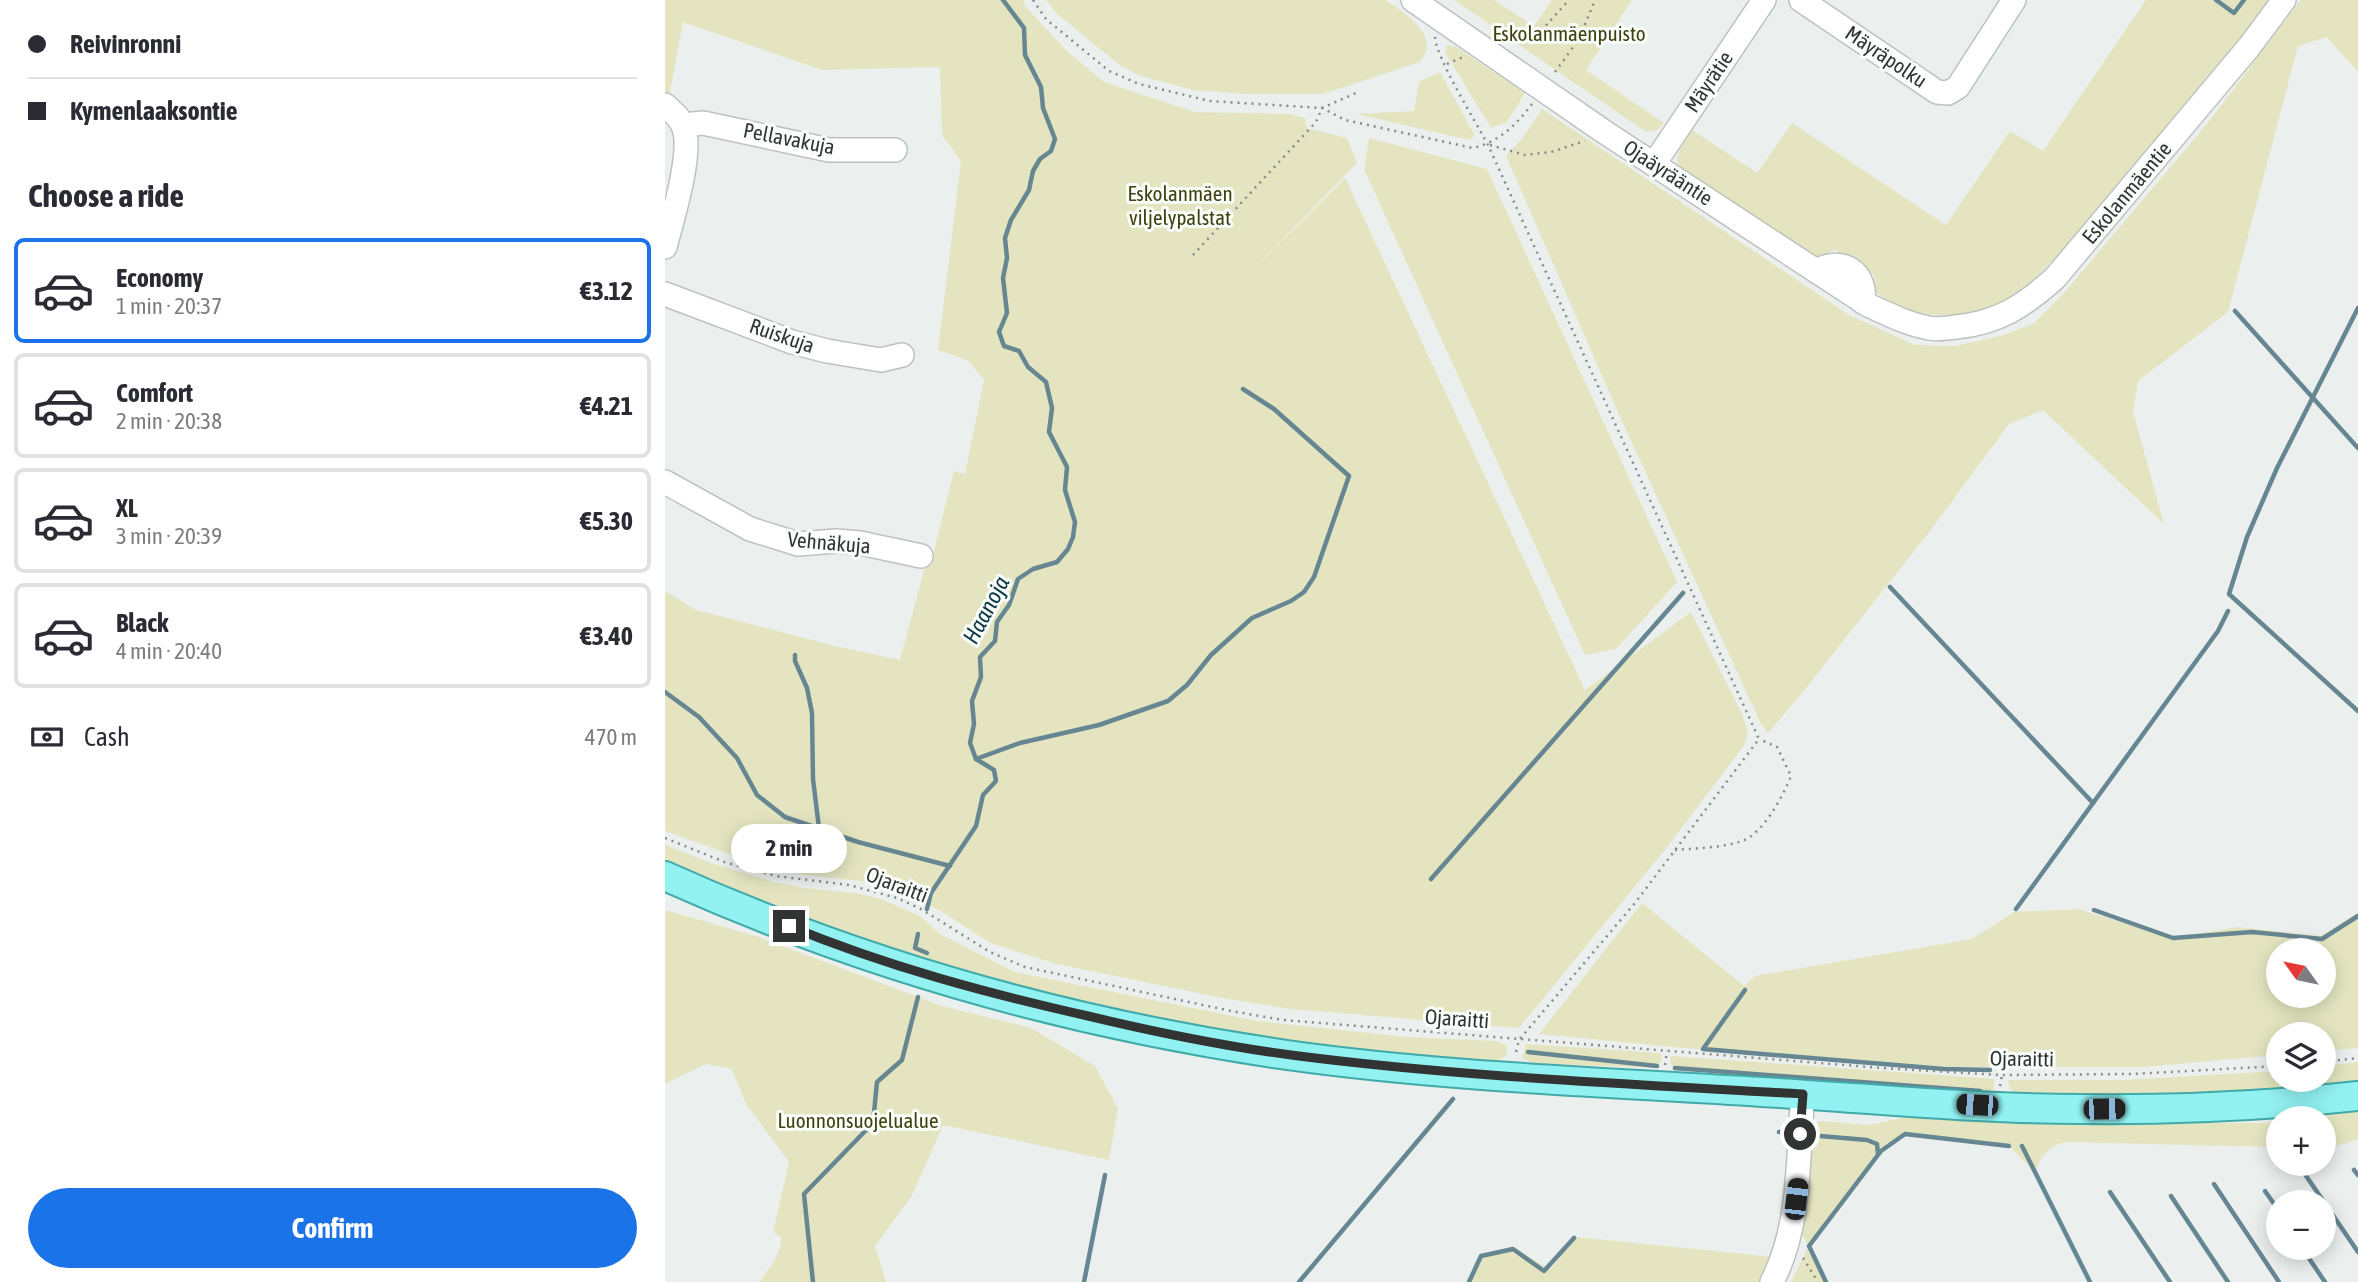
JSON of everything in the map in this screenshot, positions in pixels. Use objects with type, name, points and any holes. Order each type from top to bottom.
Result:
[{"type":"main road","points":[[665,876],[828,942],[943,980],[1065,1011],[1216,1043],[1288,1055],[1513,1076],[2080,1110],[2178,1108],[2358,1096]]},
{"type":"street","name":"Ojaäyrääntie","points":[[1413,0],[1603,131],[1863,302],[1905,321],[1932,329]]},
{"type":"street","name":"Mäyrätie","points":[[1654,164],[1764,0]]},
{"type":"street","name":"Mäyräpolku","points":[[1801,0],[1937,92],[1948,93],[1958,86],[2014,0]]},
{"type":"street","name":"Eskolanmäentie","points":[[1932,329],[1970,326],[2004,316],[2031,300],[2055,278],[2249,47],[2284,0]]},
{"type":"street","points":[[665,105],[683,125],[687,139],[685,162],[665,247]]},
{"type":"street","name":"Pellavakuja","points":[[683,125],[703,122],[829,149],[895,150]]},
{"type":"street","name":"Ruiskuja","points":[[665,294],[792,342],[881,360],[902,355]]},
{"type":"street","name":"Vehnäkuja","points":[[665,482],[750,529],[798,544],[836,541],[922,556]]},
{"type":"street","points":[[1772,1282],[1789,1240],[1798,1177],[1803,1094]]},
{"type":"path","points":[[1033,0],[1046,19],[1109,71],[1139,84],[1210,101],[1322,108],[1345,120],[1473,148],[1488,145],[1507,132],[1536,99]]},
{"type":"path","points":[[1499,35],[1509,41],[1540,32],[1569,0]]},
{"type":"path","points":[[1555,72],[1579,39],[1595,0]]},
{"type":"path","points":[[1441,20],[1434,33],[1435,44],[1488,145],[1759,739],[1777,747],[1791,776],[1784,794],[1757,832],[1743,841],[1675,850]]},
{"type":"path","points":[[1193,255],[1316,122],[1322,108],[1356,93]]},
{"type":"path","points":[[1488,145],[1525,155],[1551,152],[1582,143],[1603,131]]},
{"type":"path","points":[[1513,1076],[1515,1050],[1519,1040],[1635,903],[1759,739]]},
{"type":"path","name":"Ojaraitti","points":[[665,838],[727,863],[776,876],[849,885],[897,898],[921,909],[990,952],[1041,971],[1283,1020],[2001,1075],[2133,1074],[2266,1067]]},
{"type":"path","points":[[1664,1070],[1667,1051]]},
{"type":"path","points":[[2336,1061],[2358,1058]]},
{"type":"path","points":[[1789,1240],[1818,1282]]},
{"type":"green space","name":"Eskolanmäen viljelypalstat","points":[[665,0],[1024,0],[1025,6],[1067,51],[1104,82],[1195,112],[1291,114],[1305,118],[1307,128],[1347,138],[1357,163],[1245,278],[1345,178],[1585,690],[1691,612],[1743,716],[1748,733],[1745,744],[1668,846],[1519,1028],[1290,1009],[1057,964],[990,943],[941,911],[898,891],[869,882],[772,869],[665,831],[665,591],[696,610],[900,660],[926,563],[934,551],[954,471],[965,474],[984,380],[969,361],[938,350],[961,161],[942,135],[940,67],[822,70],[683,22],[669,97],[665,94]]},
{"type":"green space","points":[[1046,0],[1385,0],[1418,26],[1427,43],[1426,52],[1420,62],[1323,94],[1245,94],[1193,90],[1138,75],[1121,66],[1057,14]]},
{"type":"green space","name":"Eskolanmäenpuisto","points":[[1454,0],[1494,0],[1534,26],[1552,0],[1632,0],[1586,70],[1664,123],[1657,130],[1646,132]]},
{"type":"green space","points":[[2146,0],[2270,0],[2057,256],[2026,287],[2000,304],[1954,315],[1923,314],[1908,310],[1875,292],[1874,275],[1835,250],[1816,258],[1682,170],[1677,161],[1680,149],[1692,130],[1757,173],[1792,123],[1946,225],[2010,131],[2043,151]]},
{"type":"green space","points":[[2301,0],[2358,0],[2358,72],[2327,37],[2298,46],[2228,312],[2138,381],[2133,412],[2164,524],[2043,410],[2009,424],[1930,531],[1768,733],[1761,724],[1617,410],[1506,156],[1524,136],[1542,109],[1849,315],[1915,345],[1954,346],[2000,336],[2033,324],[2063,294],[2207,124]]},
{"type":"green space","points":[[1447,45],[1456,47],[1525,93],[1507,122],[1491,128],[1445,52]]},
{"type":"green space","points":[[1440,72],[1475,136],[1469,140],[1356,114],[1414,111],[1419,82]]},
{"type":"green space","points":[[1369,138],[1487,169],[1677,582],[1616,649],[1585,655],[1364,169]]},
{"type":"green space","points":[[665,845],[714,864],[778,883],[881,899],[920,916],[940,934],[1015,972],[1257,1021],[1407,1037],[1496,1041],[1507,1046],[1506,1056],[1493,1062],[1281,1041],[1097,1006],[996,982],[881,949],[665,861]]},
{"type":"green space","points":[[1642,903],[1744,986],[1755,976],[1972,939],[2014,912],[2079,909],[2172,938],[2238,927],[2321,936],[2358,912],[2358,1048],[2336,1050],[2336,1022],[2266,1022],[2266,1056],[2144,1067],[1943,1067],[1694,1049],[1539,1034]]},
{"type":"green space","name":"Luonnonsuojelualue","points":[[665,910],[759,937],[942,1006],[1031,1028],[1095,1066],[1118,1109],[1109,1160],[943,1125],[911,1197],[875,1246],[886,1282],[759,1282],[774,1261],[781,1243],[781,1237],[773,1232],[789,1162],[746,1104],[732,1069],[706,1064],[665,1084]]},
{"type":"green space","points":[[1526,1044],[1659,1053],[1662,1056],[1659,1068],[1534,1064],[1522,1058]]},
{"type":"green space","points":[[1671,1056],[1995,1079],[1993,1090],[1987,1094],[1751,1078],[1677,1070],[1670,1064]]},
{"type":"green space","points":[[2358,1062],[2358,1083],[2336,1085],[2336,1065]]},
{"type":"green space","points":[[2266,1072],[2266,1090],[2141,1096],[2034,1097],[2015,1093],[2008,1080],[2122,1080]]},
{"type":"green space","points":[[2358,1111],[2358,1139],[2336,1146],[2336,1114]]},
{"type":"green space","points":[[1908,1117],[2034,1123],[2266,1123],[2266,1147],[2065,1142],[2046,1153],[2035,1172],[2009,1146],[1905,1134],[1881,1151],[1809,1246],[1801,1234],[1816,1123],[1822,1121],[1869,1125]]},
{"type":"green space","points":[[1576,1237],[1775,1257],[1763,1282],[1471,1282],[1482,1258],[1513,1247],[1550,1270]]},
{"type":"green space","points":[[1809,1246],[1826,1282],[1791,1282]]},
{"type":"waterway","name":"Haanoja","points":[[927,909],[931,893],[976,826],[983,795],[996,781],[994,770],[976,759],[970,743],[974,724],[972,701],[981,677],[980,657],[995,641],[997,622],[1009,605],[1018,579],[1033,569],[1057,562],[1068,549],[1075,522],[1065,490],[1067,467],[1049,432],[1052,408],[1046,382],[1028,367],[1019,351],[1004,346],[999,332],[1007,313],[1003,278],[1007,258],[1005,238],[1011,220],[1029,190],[1033,171],[1040,159],[1051,151],[1055,139],[1043,108],[1041,87],[1025,55],[1024,28],[1003,0]]},
{"type":"waterway","points":[[2216,0],[2234,13],[2244,0]]},
{"type":"waterway","points":[[2358,308],[2277,468],[2247,537],[2229,594],[2358,711]]},
{"type":"waterway","points":[[2235,311],[2358,448]]},
{"type":"waterway","points":[[976,759],[1020,743],[1099,725],[1168,701],[1187,685],[1211,655],[1252,618],[1291,601],[1304,592],[1314,577],[1349,476],[1274,409],[1243,389]]},
{"type":"waterway","points":[[1890,587],[2093,803]]},
{"type":"waterway","points":[[1431,879],[1683,593]]},
{"type":"waterway","points":[[2016,909],[2218,631],[2228,611]]},
{"type":"waterway","points":[[795,655],[807,688],[812,713],[813,779],[819,828]]},
{"type":"waterway","points":[[665,692],[699,717],[737,758],[757,795],[785,817],[858,842],[950,866]]},
{"type":"waterway","points":[[2094,910],[2173,938],[2252,932],[2322,939],[2358,916]]},
{"type":"waterway","name":"Haanoja","points":[[918,934],[915,948],[927,953]]},
{"type":"waterway","points":[[1745,990],[1703,1049],[1944,1069],[1990,1070]]},
{"type":"waterway","points":[[813,1282],[804,1194],[873,1123],[877,1082],[902,1060],[918,997]]},
{"type":"waterway","points":[[1528,1052],[1657,1066]]},
{"type":"waterway","points":[[1675,1068],[1980,1091]]},
{"type":"waterway","points":[[1299,1282],[1453,1099]]},
{"type":"waterway","points":[[1779,1132],[1792,1133]]},
{"type":"waterway","points":[[1826,1282],[1809,1246],[1881,1151],[1905,1134],[2009,1146]]},
{"type":"waterway","points":[[1808,1135],[1867,1140],[1877,1144],[1878,1154]]},
{"type":"waterway","points":[[2022,1146],[2090,1282]]},
{"type":"waterway","points":[[2354,1170],[2358,1175]]},
{"type":"waterway","points":[[1084,1282],[1105,1175]]},
{"type":"waterway","points":[[2306,1176],[2358,1252]]},
{"type":"waterway","points":[[2214,1184],[2279,1282]]},
{"type":"waterway","points":[[2110,1192],[2170,1282]]},
{"type":"waterway","points":[[2171,1196],[2228,1282]]},
{"type":"waterway","points":[[1469,1282],[1481,1256],[1513,1249],[1544,1271],[1574,1238]]},
{"type":"waterway","points":[[2310,1260],[2325,1282]]},
{"type":"route","points":[[789,926],[899,966],[1029,1003],[1216,1043],[1288,1055],[1394,1067],[1803,1094],[1800,1134]]}]
